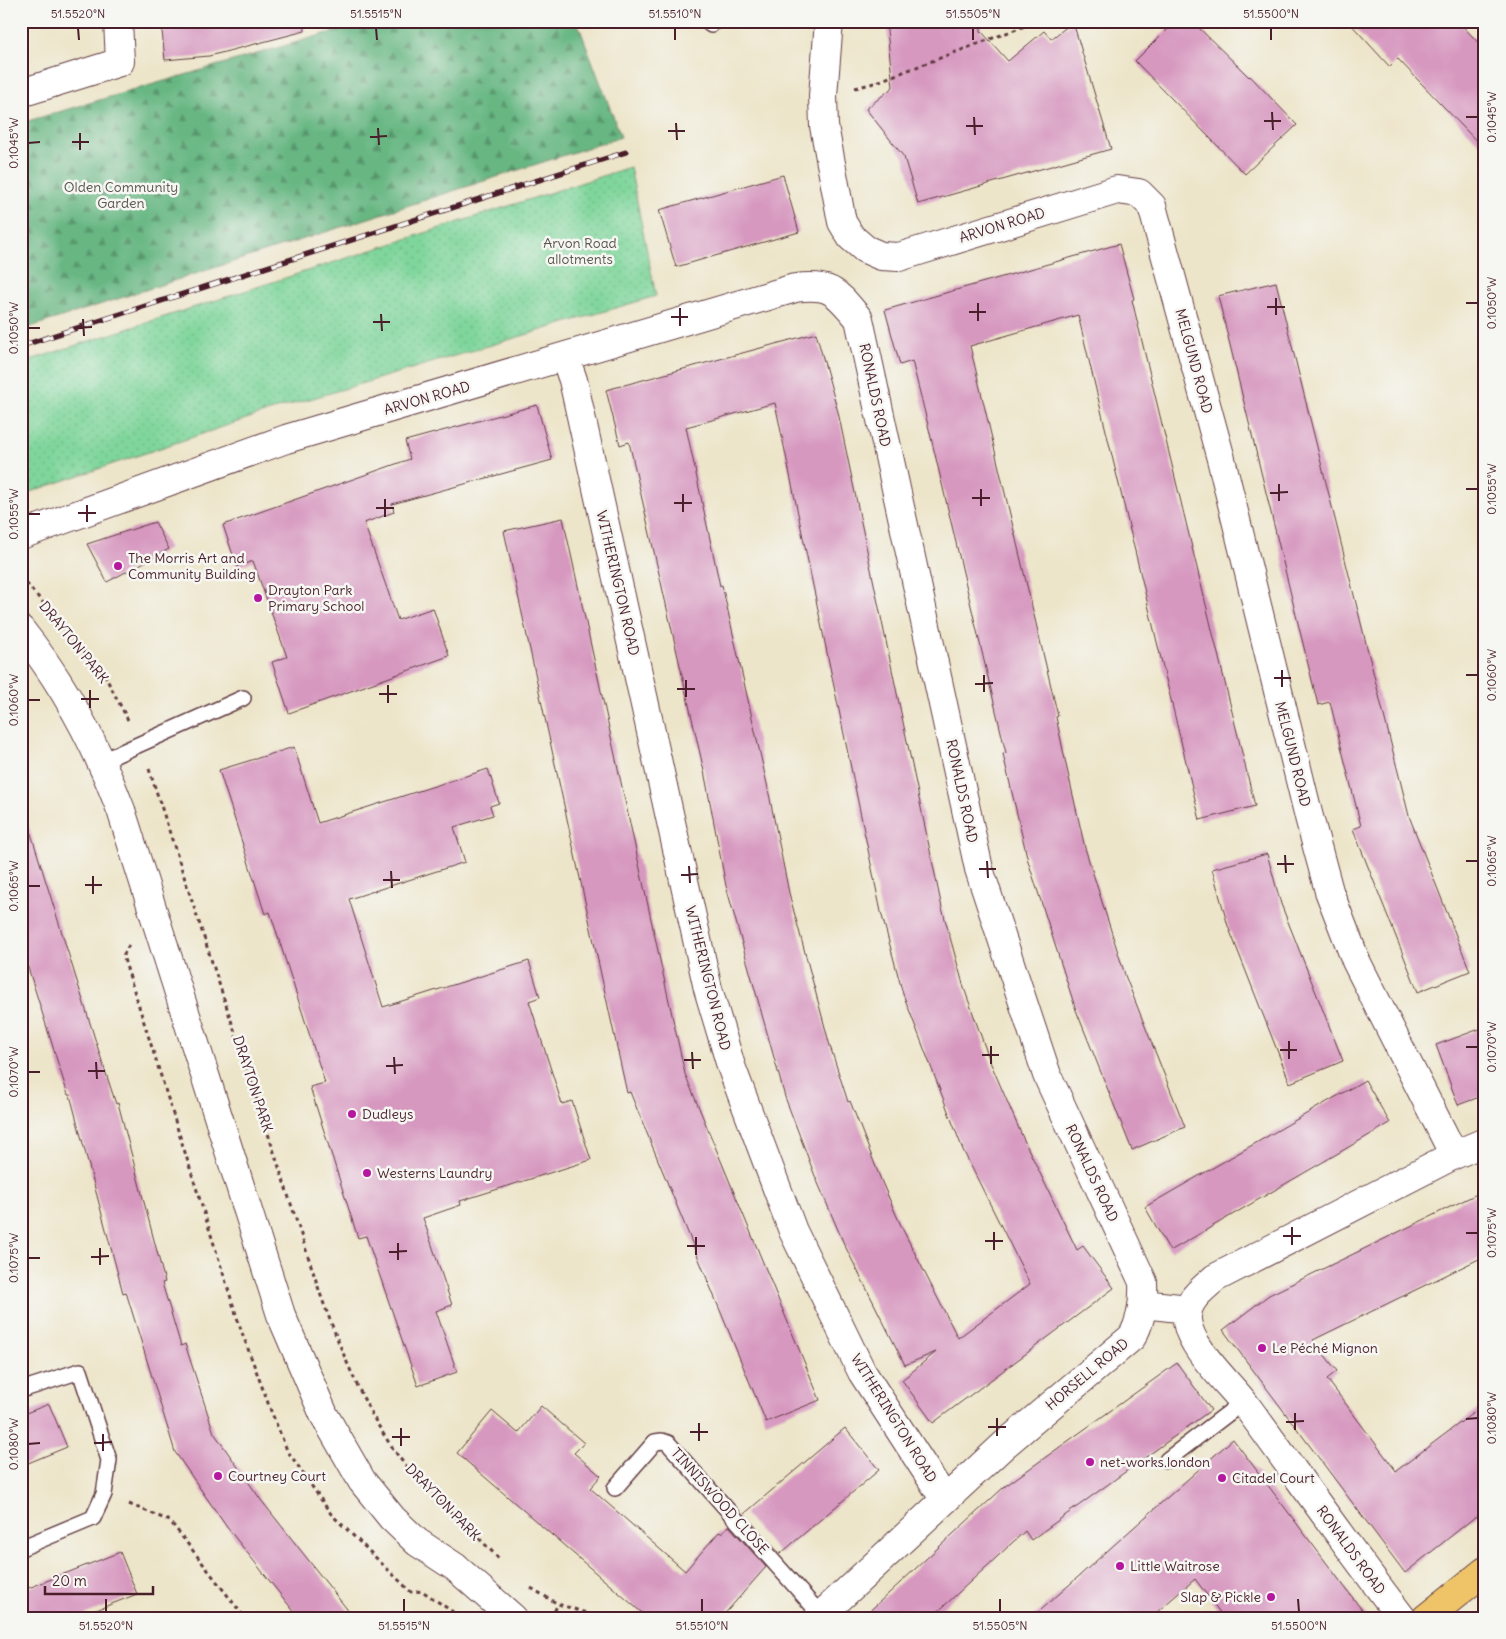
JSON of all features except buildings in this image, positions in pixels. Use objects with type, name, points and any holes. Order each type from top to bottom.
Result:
[{"type":"highway","points":[[1426,1618],[1485,1571]]},
{"type":"street","points":[[21,93],[120,62],[118,21]]},
{"type":"street","points":[[823,96],[829,21]]},
{"type":"street","name":"ARVON ROAD","points":[[823,96],[824,126],[842,222],[851,237],[865,249],[881,256],[899,257],[1117,190],[1139,193]]},
{"type":"street","name":"MELGUND ROAD","points":[[1139,193],[1152,206],[1221,459],[1308,817],[1330,891],[1356,961],[1454,1155]]},
{"type":"street","name":"ARVON ROAD","points":[[21,535],[286,439],[795,288],[814,285],[837,292]]},
{"type":"street","name":"RONALDS ROAD","points":[[837,292],[859,319],[979,869],[1047,1075],[1143,1282],[1143,1304]]},
{"type":"street","name":"WITHERINGTON ROAD","points":[[565,357],[573,380],[708,989],[731,1066],[793,1231],[862,1372],[945,1500]]},
{"type":"street","points":[[21,630],[66,692],[102,761],[121,810],[282,1315],[324,1416],[362,1481],[392,1518],[417,1542],[455,1568],[513,1618]]},
{"type":"street","points":[[1143,1304],[1188,1309],[1198,1293],[1215,1278],[1454,1155],[1485,1142]]},
{"type":"street","name":"HORSELL ROAD","points":[[820,1616],[1004,1445],[1132,1337],[1139,1324],[1143,1304]]},
{"type":"street","name":"RONALDS ROAD","points":[[1188,1309],[1187,1321],[1195,1342],[1243,1402],[1402,1618]]},
{"type":"lane","points":[[102,761],[243,698]]},
{"type":"lane","points":[[21,1390],[80,1371],[109,1460],[104,1494],[93,1518],[21,1548]]},
{"type":"lane","points":[[1167,1460],[1243,1402]]},
{"type":"lane","name":"TINNISWOOD CLOSE","points":[[615,1488],[655,1442],[662,1441],[668,1443],[820,1616]]},
{"type":"path","points":[[823,96],[874,83],[1038,21]]},
{"type":"path","name":"DRAYTON PARK","points":[[21,577],[48,609]]},
{"type":"path","name":"DRAYTON PARK","points":[[54,617],[104,674],[140,745],[322,1299],[353,1380],[368,1409],[405,1465],[500,1561]]},
{"type":"path","points":[[104,1494],[170,1521],[245,1618]]},
{"type":"path","points":[[530,1587],[558,1604],[602,1618]]},
{"type":"path","points":[[551,1618],[558,1604]]},
{"type":"green space","name":"Olden Community Garden","points":[[369,21],[577,21],[621,137],[21,330],[21,123]]},
{"type":"green space","name":"Arvon Road allotments","points":[[630,167],[656,296],[273,410],[21,495],[21,363]]},
{"type":"railway","points":[[21,346],[626,152]]},
{"type":"place","name":"The Morris Art and Community Building","points":[[118,566]]},
{"type":"place","name":"Drayton Park Primary School","points":[[258,598]]},
{"type":"place","name":"Dudleys","points":[[352,1114]]},
{"type":"place","name":"Westerns Laundry","points":[[367,1173]]},
{"type":"place","name":"Le Péché Mignon","points":[[1262,1348]]},
{"type":"place","name":"net-works.london","points":[[1090,1462]]},
{"type":"place","name":"Courtney Court","points":[[218,1476]]},
{"type":"place","name":"Citadel Court","points":[[1222,1478]]},
{"type":"place","name":"Little Waitrose","points":[[1120,1566]]},
{"type":"place","name":"Slap & Pickle","points":[[1271,1597]]}]
